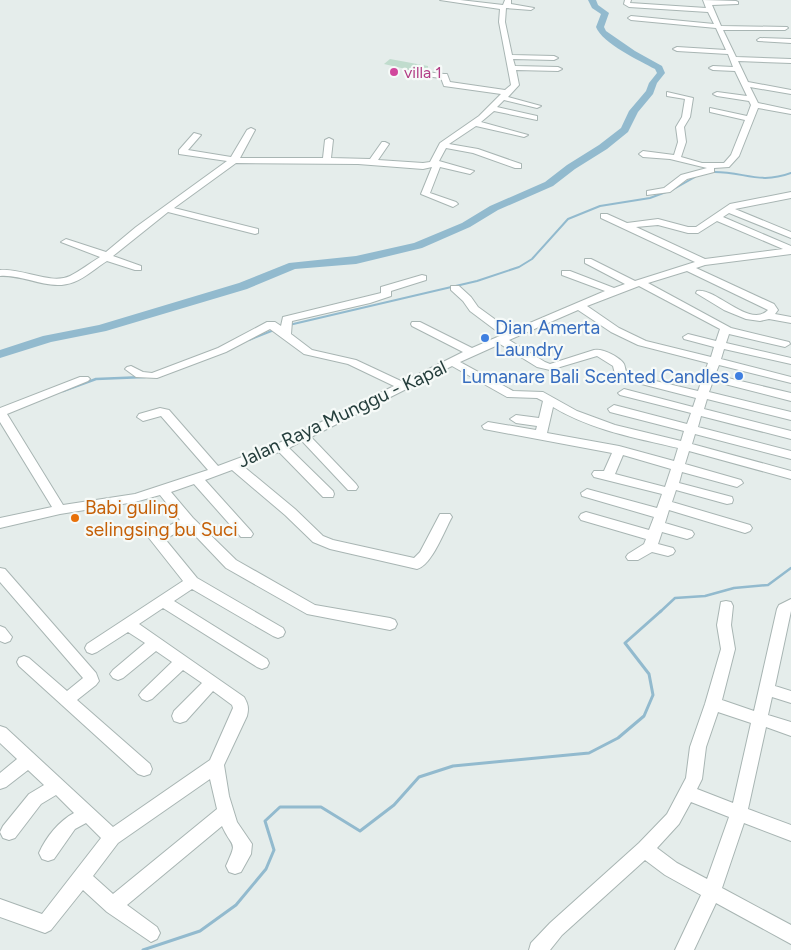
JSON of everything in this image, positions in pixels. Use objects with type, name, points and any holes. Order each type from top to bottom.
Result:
[{"type":"street","points":[[443,0],[531,8]]},
{"type":"street","points":[[628,0],[627,4],[644,3],[666,10],[736,3]]},
{"type":"street","points":[[453,204],[425,194],[443,145],[478,120],[506,96],[515,85],[502,22],[506,5]]},
{"type":"street","points":[[650,193],[667,190],[684,177],[726,165],[735,156],[752,109],[746,84],[711,7]]},
{"type":"street","points":[[631,18],[719,28]]},
{"type":"street","points":[[686,28],[785,25],[791,40],[760,40]]},
{"type":"street","points":[[683,44],[781,71],[788,61]]},
{"type":"street","points":[[676,49],[733,58]]},
{"type":"street","points":[[716,56],[788,61]]},
{"type":"street","points":[[509,57],[554,58]]},
{"type":"street","points":[[713,68],[733,58]]},
{"type":"street","points":[[513,71],[557,72]]},
{"type":"street","points":[[409,72],[444,76],[447,84],[506,96],[537,106]]},
{"type":"street","points":[[746,84],[791,92]]},
{"type":"street","points":[[670,94],[689,98],[686,118],[680,127],[682,142],[676,158]]},
{"type":"street","points":[[717,94],[752,109]]},
{"type":"street","points":[[492,108],[534,118]]},
{"type":"street","points":[[715,108],[791,112]]},
{"type":"street","points":[[478,120],[525,131]]},
{"type":"street","points":[[0,273],[13,272],[50,282],[67,281],[107,256],[139,229],[234,160],[251,130]]},
{"type":"street","points":[[197,135],[182,152],[234,160],[328,160],[423,166],[436,163],[470,171]]},
{"type":"street","points":[[326,172],[329,140]]},
{"type":"street","points":[[372,162],[384,144]]},
{"type":"street","points":[[443,145],[475,151],[518,166]]},
{"type":"street","points":[[643,154],[676,158],[696,165],[718,167]]},
{"type":"street","points":[[392,173],[394,164]]},
{"type":"street","points":[[624,226],[658,222],[694,231],[727,209],[740,204],[790,196]]},
{"type":"street","points":[[167,209],[255,231]]},
{"type":"street","points":[[727,209],[791,235]]},
{"type":"street","points":[[604,216],[704,262]]},
{"type":"street","points":[[715,218],[791,250]]},
{"type":"street","points":[[66,242],[138,268]]},
{"type":"street","name":"Jalan Raya Munggu - Kapal","points":[[0,523],[60,510],[135,498],[197,479],[281,447],[504,337],[614,291],[704,262],[791,250]]},
{"type":"street","points":[[580,278],[592,264],[726,328],[785,344]]},
{"type":"street","points":[[687,267],[772,307],[774,310],[770,316]]},
{"type":"street","points":[[566,273],[614,291]]},
{"type":"street","points":[[283,329],[287,319],[366,301],[387,294],[385,289],[422,278]]},
{"type":"street","points":[[455,288],[504,337],[541,365],[550,366],[592,353],[599,353],[618,364],[621,374],[626,377],[791,416]]},
{"type":"street","points":[[701,293],[735,312],[759,318],[770,316],[791,320]]},
{"type":"street","points":[[579,306],[631,339],[658,348],[791,380]]},
{"type":"street","points":[[416,324],[472,352]]},
{"type":"street","points":[[131,369],[140,375],[153,376],[222,350],[269,325],[283,329],[308,352],[352,362],[403,386]]},
{"type":"street","points":[[633,557],[661,515],[726,328]]},
{"type":"street","points":[[688,336],[720,346],[788,361]]},
{"type":"street","points":[[452,362],[511,395],[536,394],[573,414],[597,423],[791,476]]},
{"type":"street","points":[[709,377],[791,397]]},
{"type":"street","points":[[60,510],[2,415],[84,380]]},
{"type":"street","points":[[624,393],[791,435]]},
{"type":"street","points":[[543,429],[549,400]]},
{"type":"street","points":[[614,409],[791,456]]},
{"type":"street","points":[[143,417],[160,412],[165,413],[216,471]]},
{"type":"street","points":[[516,419],[543,429],[678,465],[737,483]]},
{"type":"street","points":[[488,426],[543,429]]},
{"type":"street","points":[[304,436],[352,487]]},
{"type":"street","points":[[281,447],[328,494]]},
{"type":"street","points":[[620,450],[603,475],[687,534]]},
{"type":"street","points":[[234,465],[290,512],[318,539],[330,544],[417,564],[425,556],[445,517]]},
{"type":"street","points":[[197,479],[246,534]]},
{"type":"street","points":[[163,490],[188,521],[231,564],[312,610],[390,624]]},
{"type":"street","points":[[587,493],[661,515],[745,528]]},
{"type":"street","points":[[586,517],[661,515],[726,500]]},
{"type":"street","points":[[661,515],[668,551]]},
{"type":"street","points":[[188,521],[156,538],[192,582],[278,632]]},
{"type":"street","points":[[0,573],[91,679],[66,700]]},
{"type":"street","points":[[92,648],[192,582]]},
{"type":"street","points":[[163,601],[262,663]]},
{"type":"street","points":[[684,950],[712,891],[739,812],[784,609],[791,604]]},
{"type":"street","points":[[538,950],[556,930],[645,849],[673,819],[694,779],[698,747],[713,704],[728,649],[724,625],[726,606]]},
{"type":"street","points":[[0,908],[46,924],[112,837],[216,765],[239,716],[241,708],[239,701],[128,624]]},
{"type":"street","points":[[118,674],[156,643]]},
{"type":"street","points":[[24,662],[144,769]]},
{"type":"street","points":[[147,695],[182,662]]},
{"type":"street","points":[[180,716],[212,682]]},
{"type":"street","points":[[766,689],[791,697]]},
{"type":"street","points":[[713,704],[791,729]]},
{"type":"street","points":[[0,733],[112,837]]},
{"type":"street","points":[[0,782],[29,760]]},
{"type":"street","points":[[216,765],[230,825],[244,844],[242,854],[235,866]]},
{"type":"street","points":[[10,832],[35,799],[57,786]]},
{"type":"street","points":[[687,793],[791,832]]},
{"type":"street","points":[[113,906],[226,812]]},
{"type":"street","points":[[48,853],[69,824],[87,814]]},
{"type":"street","points":[[645,849],[671,869],[791,935]]},
{"type":"street","points":[[82,877],[113,906],[151,933]]},
{"type":"green space","points":[[390,59],[428,66],[428,73],[384,64]]},
{"type":"waterway","points":[[0,354],[48,339],[101,328],[243,286],[293,266],[356,260],[418,246],[466,225],[494,208],[549,184],[625,130],[634,111],[650,92],[653,83],[661,73],[659,68],[632,53],[602,32],[600,27],[605,13],[595,6],[592,0]]},
{"type":"waterway","points":[[712,172],[733,173],[760,178],[770,178],[791,173]]},
{"type":"waterway","points":[[672,190],[695,177]]},
{"type":"waterway","points":[[289,325],[477,281],[519,267],[532,259],[568,219],[600,206],[650,198],[666,192]]},
{"type":"waterway","points":[[249,340],[274,330]]},
{"type":"waterway","points":[[63,391],[96,379],[145,377]]},
{"type":"waterway","points":[[660,612],[675,598],[705,596],[734,588],[768,585],[791,568]]},
{"type":"waterway","points":[[143,950],[200,931],[236,905],[266,869],[274,850],[265,821],[280,807],[321,807],[360,831],[394,805],[419,777],[453,766],[589,753],[618,738],[644,716],[653,695],[649,674],[625,643],[661,611]]},
{"type":"place","name":"villa 1","points":[[394,72]]},
{"type":"place","name":"Dian Amerta Laundry","points":[[485,338]]},
{"type":"place","name":"Lumanare Bali Scented Candles","points":[[739,376]]},
{"type":"place","name":"Babi guling selingsing bu Suci","points":[[75,518]]}]
